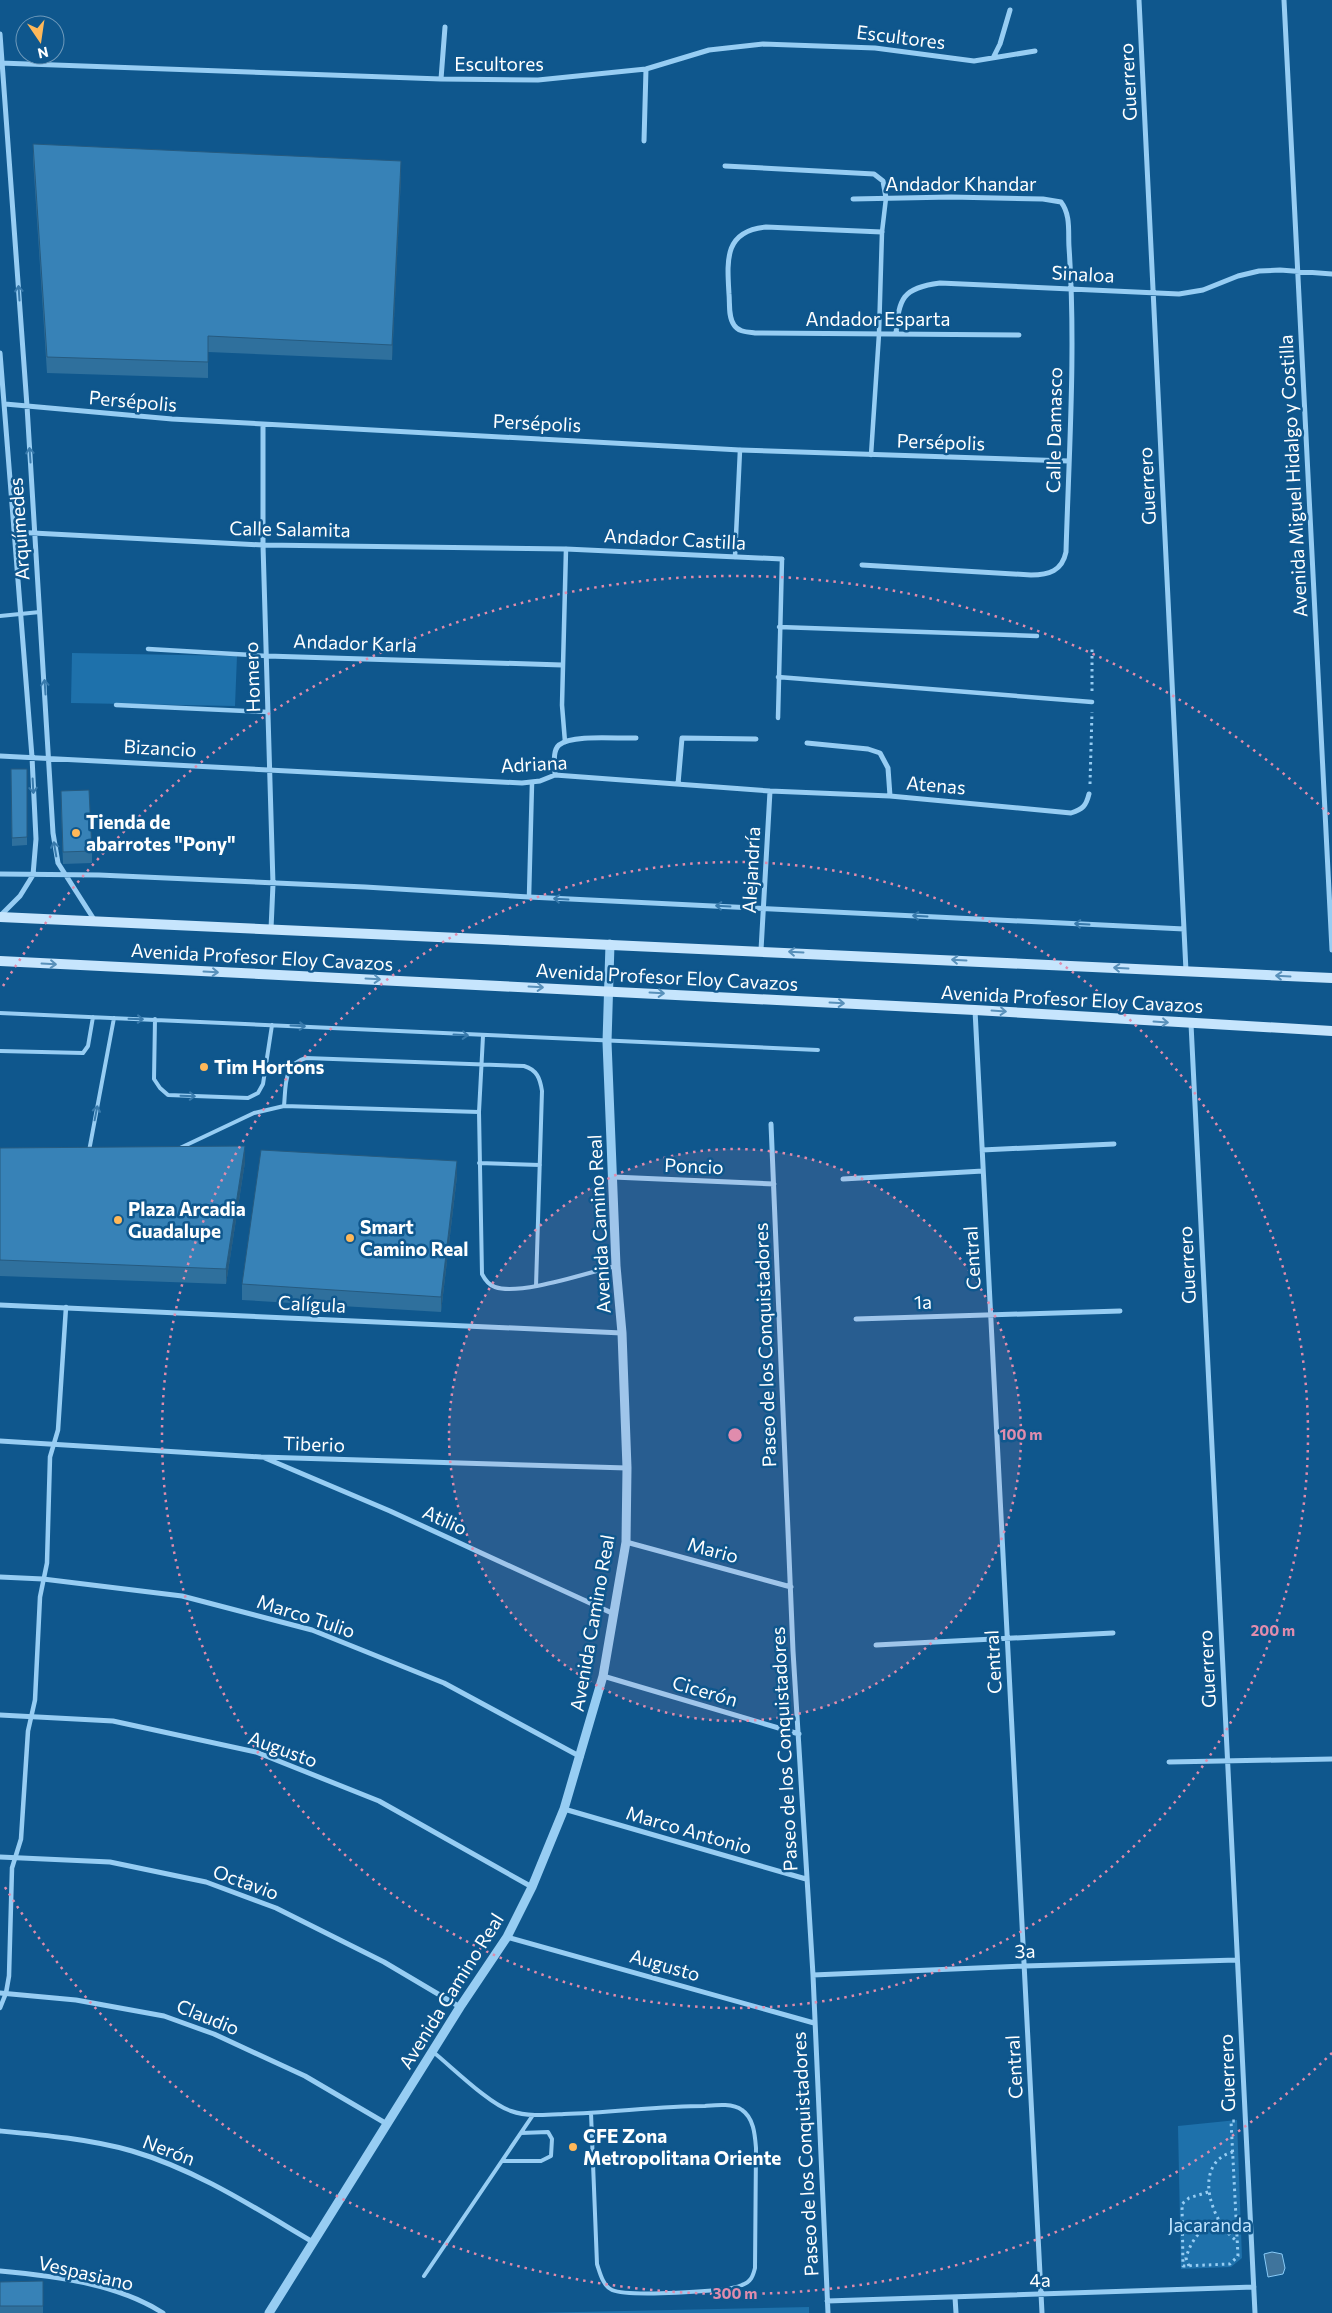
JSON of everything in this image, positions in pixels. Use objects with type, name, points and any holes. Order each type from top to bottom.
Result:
[{"type":"main road","name":"Avenida Profesor Eloy Cavazos","points":[[0,917],[761,950],[1332,978]]},
{"type":"main road","name":"Avenida Profesor Eloy Cavazos","points":[[0,962],[975,1010],[1332,1031]]},
{"type":"street","name":"Guerrero","points":[[1139,0],[1186,971]]},
{"type":"street","name":"Avenida Miguel Hidalgo y Costilla","points":[[1284,0],[1332,950]]},
{"type":"street","points":[[993,58],[1000,44],[1010,10]]},
{"type":"street","points":[[441,79],[445,27]]},
{"type":"street","name":"Arquímedes","points":[[0,34],[27,406],[55,850],[64,875],[95,922]]},
{"type":"street","name":"Escultores","points":[[2,63],[441,79],[538,80],[646,69],[709,50],[763,44],[875,48],[974,61],[1035,51]]},
{"type":"street","points":[[644,141],[646,69]]},
{"type":"street","points":[[725,166],[874,174],[883,181],[886,198],[882,232],[879,334],[871,455]]},
{"type":"street","name":"Andador Khandar","points":[[853,198],[1043,198],[1062,202],[1066,208]]},
{"type":"street","name":"Calle Damasco","points":[[862,565],[1041,575],[1057,570],[1062,564],[1066,552],[1072,289],[1066,208]]},
{"type":"street","name":"Andador Esparta","points":[[882,232],[766,227],[753,228],[741,234],[733,243],[729,254],[728,273],[731,320],[737,329],[755,333],[1019,335]]},
{"type":"street","name":"Sinaloa","points":[[896,334],[898,312],[903,298],[914,289],[924,285],[940,283],[1179,294],[1203,290],[1238,276],[1259,271],[1332,274]]},
{"type":"street","name":"Arquímedes","points":[[0,353],[32,757],[36,839],[33,875],[20,896],[0,917]]},
{"type":"street","name":"Persépolis","points":[[5,404],[172,420],[740,450],[1068,461]]},
{"type":"street","name":"Homero","points":[[263,424],[263,545],[273,884],[272,930]]},
{"type":"street","points":[[735,557],[740,450]]},
{"type":"street","name":"Calle Salamita","points":[[14,532],[263,545],[566,548]]},
{"type":"street","points":[[564,742],[562,665],[566,548]]},
{"type":"street","name":"Andador Castilla","points":[[566,548],[782,559]]},
{"type":"street","points":[[778,718],[782,559]]},
{"type":"street","points":[[780,627],[1037,636]]},
{"type":"street","name":"Andador Karla","points":[[148,649],[267,656],[562,665]]},
{"type":"street","points":[[778,677],[1092,702]]},
{"type":"street","points":[[116,704],[268,712]]},
{"type":"street","points":[[554,774],[554,754],[564,742],[585,739],[636,738]]},
{"type":"street","points":[[678,784],[682,738],[756,739]]},
{"type":"street","points":[[807,743],[868,749],[880,753],[888,768],[890,796]]},
{"type":"street","name":"Bizancio","points":[[0,756],[270,769]]},
{"type":"street","name":"Adriana","points":[[270,769],[532,783],[554,774],[770,791]]},
{"type":"street","points":[[529,897],[532,783]]},
{"type":"street","name":"Atenas","points":[[770,791],[890,796],[1071,812],[1080,810],[1086,805],[1089,794]]},
{"type":"street","name":"Alejandría","points":[[761,950],[765,908],[770,791]]},
{"type":"street","points":[[0,874],[427,890],[529,897],[1184,929]]},
{"type":"street","name":"Avenida Camino Real","points":[[269,2313],[460,2007],[507,1936],[532,1887],[564,1809],[581,1757],[603,1676],[626,1542],[627,1468],[622,1333],[616,1266],[607,1042],[610,944]]},
{"type":"street","name":"Central","points":[[975,1010],[1042,2313]]},
{"type":"street","name":"Guerrero","points":[[1190,1024],[1255,2313]]},
{"type":"street","name":"Paseo de los Conquistadores","points":[[771,1124],[791,1587],[806,1879],[813,1976],[828,2313]]},
{"type":"street","points":[[982,1150],[1114,1144]]},
{"type":"street","points":[[843,1179],[983,1171]]},
{"type":"street","name":"Poncio","points":[[613,1177],[774,1184]]},
{"type":"street","name":"Calígula","points":[[0,1305],[622,1333]]},
{"type":"street","points":[[0,2008],[9,1976],[12,1868],[21,1839],[31,1716],[36,1700],[40,1597],[47,1563],[50,1457],[58,1430],[66,1308]]},
{"type":"street","name":"1a","points":[[856,1319],[1120,1311]]},
{"type":"street","name":"Tiberio","points":[[0,1441],[261,1457],[627,1468]]},
{"type":"street","name":"Atilio","points":[[261,1457],[390,1511],[614,1614]]},
{"type":"street","name":"Mario","points":[[626,1542],[791,1587]]},
{"type":"street","name":"Marco Tulio","points":[[0,1577],[43,1579],[182,1596],[312,1630],[444,1683],[581,1757]]},
{"type":"street","points":[[876,1645],[1006,1640],[1113,1633]]},
{"type":"street","name":"Cicerón","points":[[603,1676],[799,1734]]},
{"type":"street","name":"Augusto","points":[[0,1715],[113,1721],[256,1752],[379,1801],[532,1887]]},
{"type":"street","points":[[1169,1762],[1332,1759]]},
{"type":"street","name":"Marco Antonio","points":[[564,1809],[806,1879]]},
{"type":"street","name":"Octavio","points":[[0,1857],[110,1862],[206,1882],[276,1908],[384,1962],[460,2007]]},
{"type":"street","name":"Augusto","points":[[507,1936],[814,2023]]},
{"type":"street","name":"3a","points":[[813,1976],[1024,1966],[1237,1960]]},
{"type":"street","name":"Claudio","points":[[3,1993],[76,2000],[164,2016],[214,2034],[305,2076],[387,2124]]},
{"type":"street","name":"Nerón","points":[[0,2131],[71,2138],[133,2151],[198,2177],[248,2203],[312,2242]]},
{"type":"street","name":"Vespasiano","points":[[0,2271],[50,2276],[109,2290],[149,2304],[163,2313]]},
{"type":"street","name":"4a","points":[[827,2301],[1254,2287]]},
{"type":"street","points":[[955,2297],[956,2313]]},
{"type":"lane","points":[[0,616],[40,612]]},
{"type":"lane","points":[[0,1013],[607,1042],[818,1050]]},
{"type":"lane","points":[[0,1051],[84,1053],[88,1046],[93,1017]]},
{"type":"lane","points":[[87,1161],[114,1018]]},
{"type":"lane","points":[[155,1020],[154,1079],[168,1095],[248,1098],[258,1093],[263,1084],[272,1025]]},
{"type":"lane","points":[[483,1036],[478,1112],[482,1274],[487,1282],[494,1287],[505,1289],[536,1286],[616,1266]]},
{"type":"lane","points":[[284,1106],[286,1074],[295,1063],[306,1058],[524,1066],[533,1069],[538,1074],[542,1091],[536,1286]]},
{"type":"lane","points":[[172,1149],[182,1148],[254,1113],[284,1106],[478,1112]]},
{"type":"lane","points":[[479,1163],[540,1165]]},
{"type":"lane","points":[[432,2052],[494,2101],[510,2111],[533,2115],[591,2113],[669,2106],[726,2105],[742,2109],[748,2116],[754,2131],[756,2148],[755,2268],[752,2279],[744,2285],[732,2288],[680,2292],[621,2292],[610,2289],[601,2278],[597,2264],[591,2113]]},
{"type":"lane","points":[[424,2276],[533,2115]]},
{"type":"lane","points":[[502,2161],[541,2161],[551,2156],[552,2139],[548,2132],[521,2133]]},
{"type":"path","points":[[1089,794],[1092,646]]},
{"type":"path","points":[[1208,2192],[1189,2198],[1182,2204],[1183,2266],[1230,2264],[1238,2256],[1232,2142]]},
{"type":"path","points":[[1233,2152],[1223,2155],[1215,2163],[1209,2180],[1208,2192],[1218,2220],[1231,2237],[1237,2241]]},
{"type":"path","points":[[1189,2266],[1186,2258],[1196,2237],[1206,2226],[1218,2220]]},
{"type":"green space","points":[[72,653],[237,656],[235,706],[71,703]]},
{"type":"green space","name":"Jacaranda","points":[[1237,2120],[1242,2258],[1231,2267],[1181,2269],[1178,2126]]},
{"type":"green space","points":[[809,2307],[809,2313],[530,2313]]},
{"type":"shaded area","points":[[1272,2252],[1282,2254],[1285,2268],[1283,2274],[1268,2277],[1264,2254]]},
{"type":"building","points":[[33,144],[401,161],[392,345],[208,336],[208,362],[47,357]]},
{"type":"building","points":[[11,769],[27,769],[27,837],[12,838]]},
{"type":"building","name":"Tienda de abarrotes \"Pony\"","points":[[89,790],[92,851],[63,852],[61,791]]},
{"type":"building","name":"Plaza Arcadia Guadalupe","points":[[245,1146],[226,1269],[0,1260],[0,1148]]},
{"type":"building","name":"Smart Camino Real","points":[[261,1150],[457,1161],[441,1297],[242,1284]]},
{"type":"building","points":[[43,2281],[43,2306],[0,2306],[0,2282]]},
{"type":"place","name":"Tienda de abarrotes \"Pony\"","points":[[76,833]]},
{"type":"place","name":"Tim Hortons","points":[[204,1067]]},
{"type":"place","name":"Plaza Arcadia Guadalupe","points":[[118,1220]]},
{"type":"place","name":"Smart Camino Real","points":[[350,1238]]},
{"type":"place","name":"CFE Zona Metropolitana Oriente","points":[[573,2147]]}]
